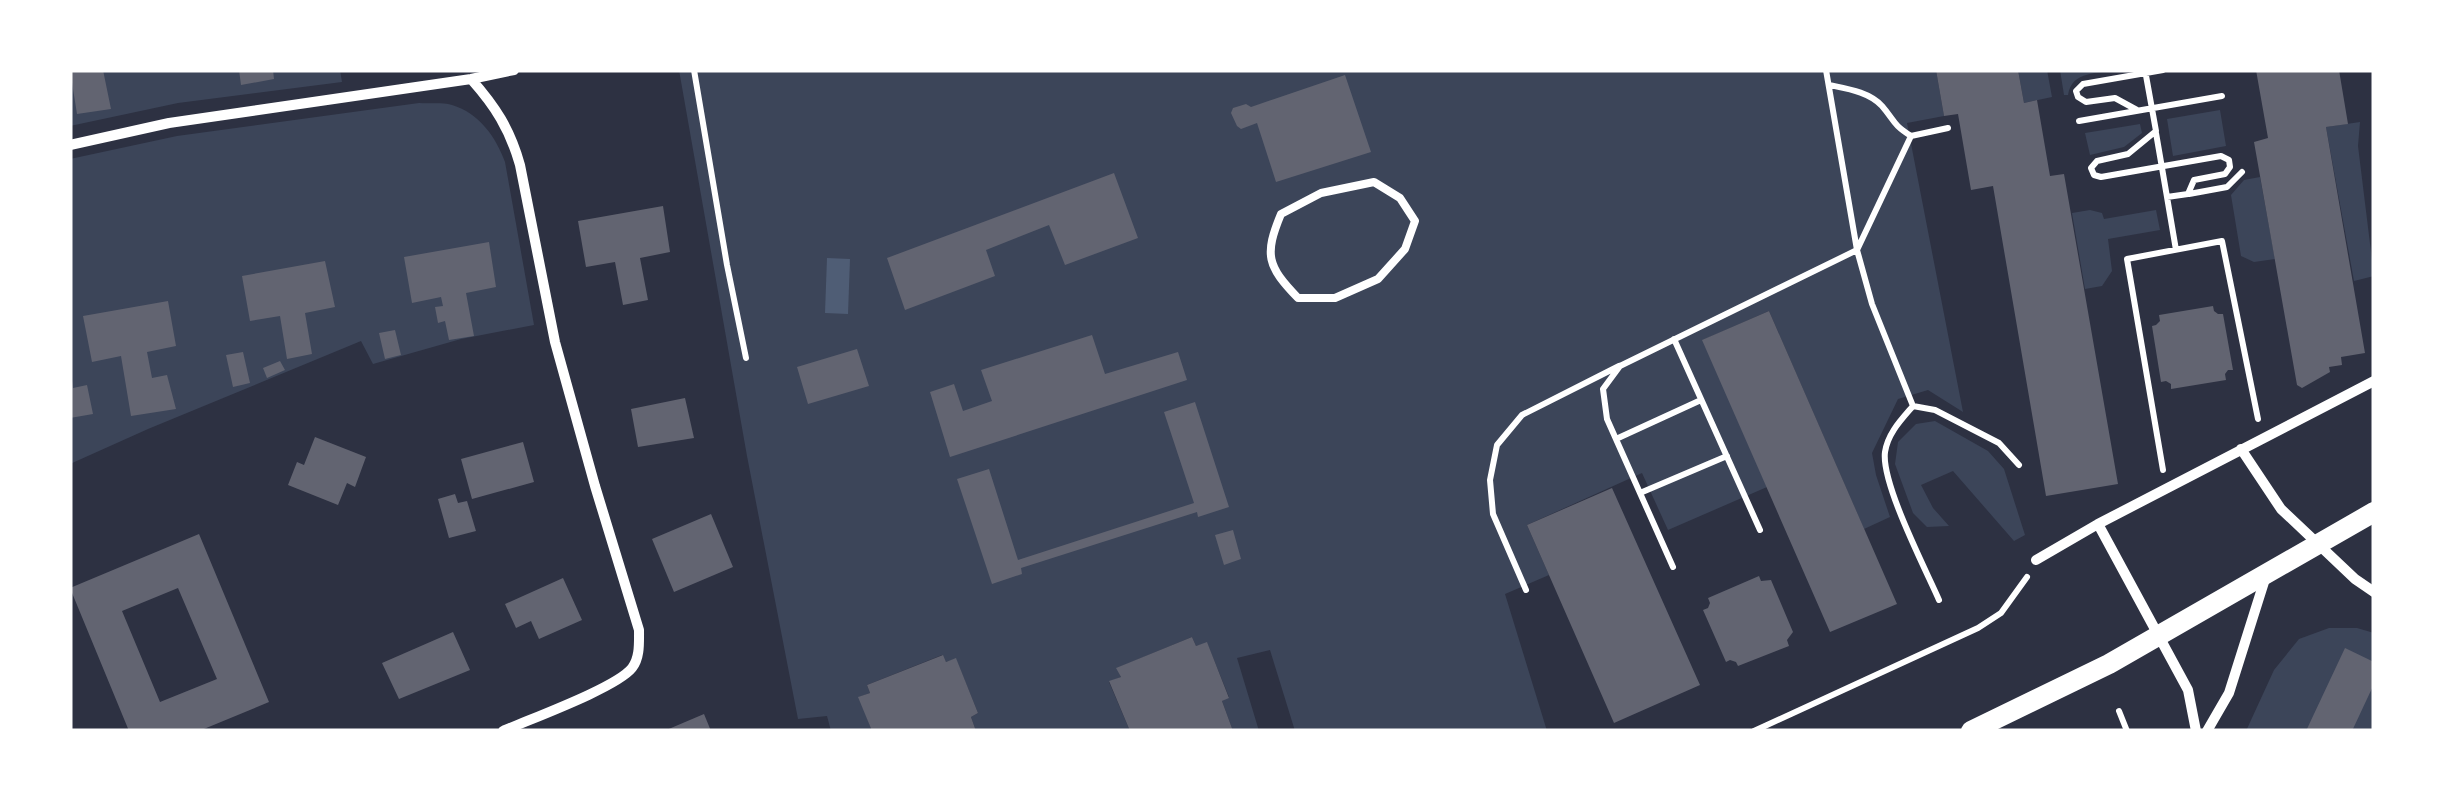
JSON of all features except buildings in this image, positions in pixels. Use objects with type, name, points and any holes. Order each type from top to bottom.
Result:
[{"type":"main road","points":[[1971,731],[2098,669],[2374,512]]},
{"type":"street","points":[[70,145],[169,123],[514,70]]},
{"type":"street","points":[[471,79],[493,104],[514,140],[555,342],[639,630],[633,667],[616,682],[503,731]]},
{"type":"street","points":[[2036,560],[2241,448],[2374,381]]},
{"type":"street","points":[[2241,448],[2281,508],[2374,592]]},
{"type":"street","points":[[2098,524],[2188,690],[2196,731]]},
{"type":"street","points":[[2207,731],[2230,693],[2267,572]]},
{"type":"lane","points":[[1374,182],[1400,198],[1415,221],[1406,248],[1378,279],[1335,298],[1298,298],[1276,275],[1269,243],[1281,214],[1322,193],[1374,182]]},
{"type":"path","points":[[694,70],[746,358]]},
{"type":"path","points":[[1826,70],[1857,250],[1872,304],[1913,406]]},
{"type":"path","points":[[2137,110],[2115,98],[2086,102],[2076,91],[2082,84],[2163,70]]},
{"type":"path","points":[[2146,71],[2176,250]]},
{"type":"path","points":[[1829,85],[1856,90],[1880,103],[1896,127],[1911,136],[1948,128]]},
{"type":"path","points":[[2079,120],[2222,96]]},
{"type":"path","points":[[2156,131],[2128,154],[2097,161],[2091,168],[2094,175],[2101,178],[2221,156],[2229,160],[2230,168],[2224,174],[2194,180],[2188,194]]},
{"type":"path","points":[[1526,590],[1493,514],[1490,480],[1497,444],[1522,414],[1857,250],[1911,136]]},
{"type":"path","points":[[2167,197],[2227,187],[2242,172]]},
{"type":"path","points":[[2163,470],[2127,259],[2222,241],[2257,418],[2266,436]]},
{"type":"path","points":[[1674,339],[1760,530]]},
{"type":"path","points":[[1620,366],[1602,389],[1607,419],[1673,567]]},
{"type":"path","points":[[1616,439],[1702,400]]},
{"type":"path","points":[[1913,406],[1935,410],[1999,442],[2019,464]]},
{"type":"path","points":[[1913,406],[1894,428],[1888,442],[1886,474],[1939,600]]},
{"type":"path","points":[[1640,493],[1727,456]]},
{"type":"path","points":[[1754,731],[1978,628],[2000,614],[2021,588],[2036,560]]},
{"type":"path","points":[[2119,711],[2128,731]]},
{"type":"shaded area","points":[[70,70],[340,70],[342,82],[178,103],[70,126]]},
{"type":"shaded area","points":[[679,70],[1936,70],[1944,116],[1907,123],[1963,412],[1928,390],[1898,399],[1872,453],[1890,517],[1864,529],[1769,311],[1703,340],[1767,487],[1668,530],[1642,473],[1527,525],[1549,575],[1505,594],[1547,731],[1295,731],[1270,650],[1237,658],[1259,731],[1233,731],[1222,701],[1229,697],[1207,643],[1196,646],[1192,637],[1117,668],[1121,677],[1109,682],[1130,731],[976,731],[971,717],[978,713],[956,659],[946,662],[942,655],[867,685],[870,693],[859,697],[872,731],[831,731],[827,716],[798,719]]},
{"type":"shaded area","points":[[2018,70],[2047,70],[2052,97],[2024,103]]},
{"type":"shaded area","points":[[2060,70],[2119,70],[2080,77],[2064,95]]},
{"type":"shaded area","points":[[419,103],[448,104],[462,109],[485,127],[497,144],[505,162],[534,325],[461,339],[373,364],[361,341],[70,464],[70,159],[177,136]]},
{"type":"shaded area","points":[[2220,110],[2226,146],[2173,156],[2167,119]]},
{"type":"shaded area","points":[[2360,122],[2358,146],[2374,276],[2354,281],[2326,127]]},
{"type":"shaded area","points":[[2140,124],[2142,133],[2124,147],[2090,155],[2085,133]]},
{"type":"shaded area","points":[[2260,177],[2275,259],[2254,262],[2241,256],[2231,195],[2244,180]]},
{"type":"shaded area","points":[[2156,210],[2160,230],[2108,239],[2112,271],[2102,286],[2085,289],[2072,213],[2102,213],[2104,219]]},
{"type":"shaded area","points":[[827,258],[850,259],[848,314],[825,313]]},
{"type":"shaded area","points":[[1935,421],[1988,451],[2004,469],[2025,535],[2014,541],[1953,471],[1921,485],[1933,508],[1949,526],[1927,527],[1913,513],[1895,464],[1898,442],[1916,424]]},
{"type":"shaded area","points":[[2329,628],[2357,628],[2374,633],[2374,731],[2246,731],[2274,670],[2299,639]]}]
